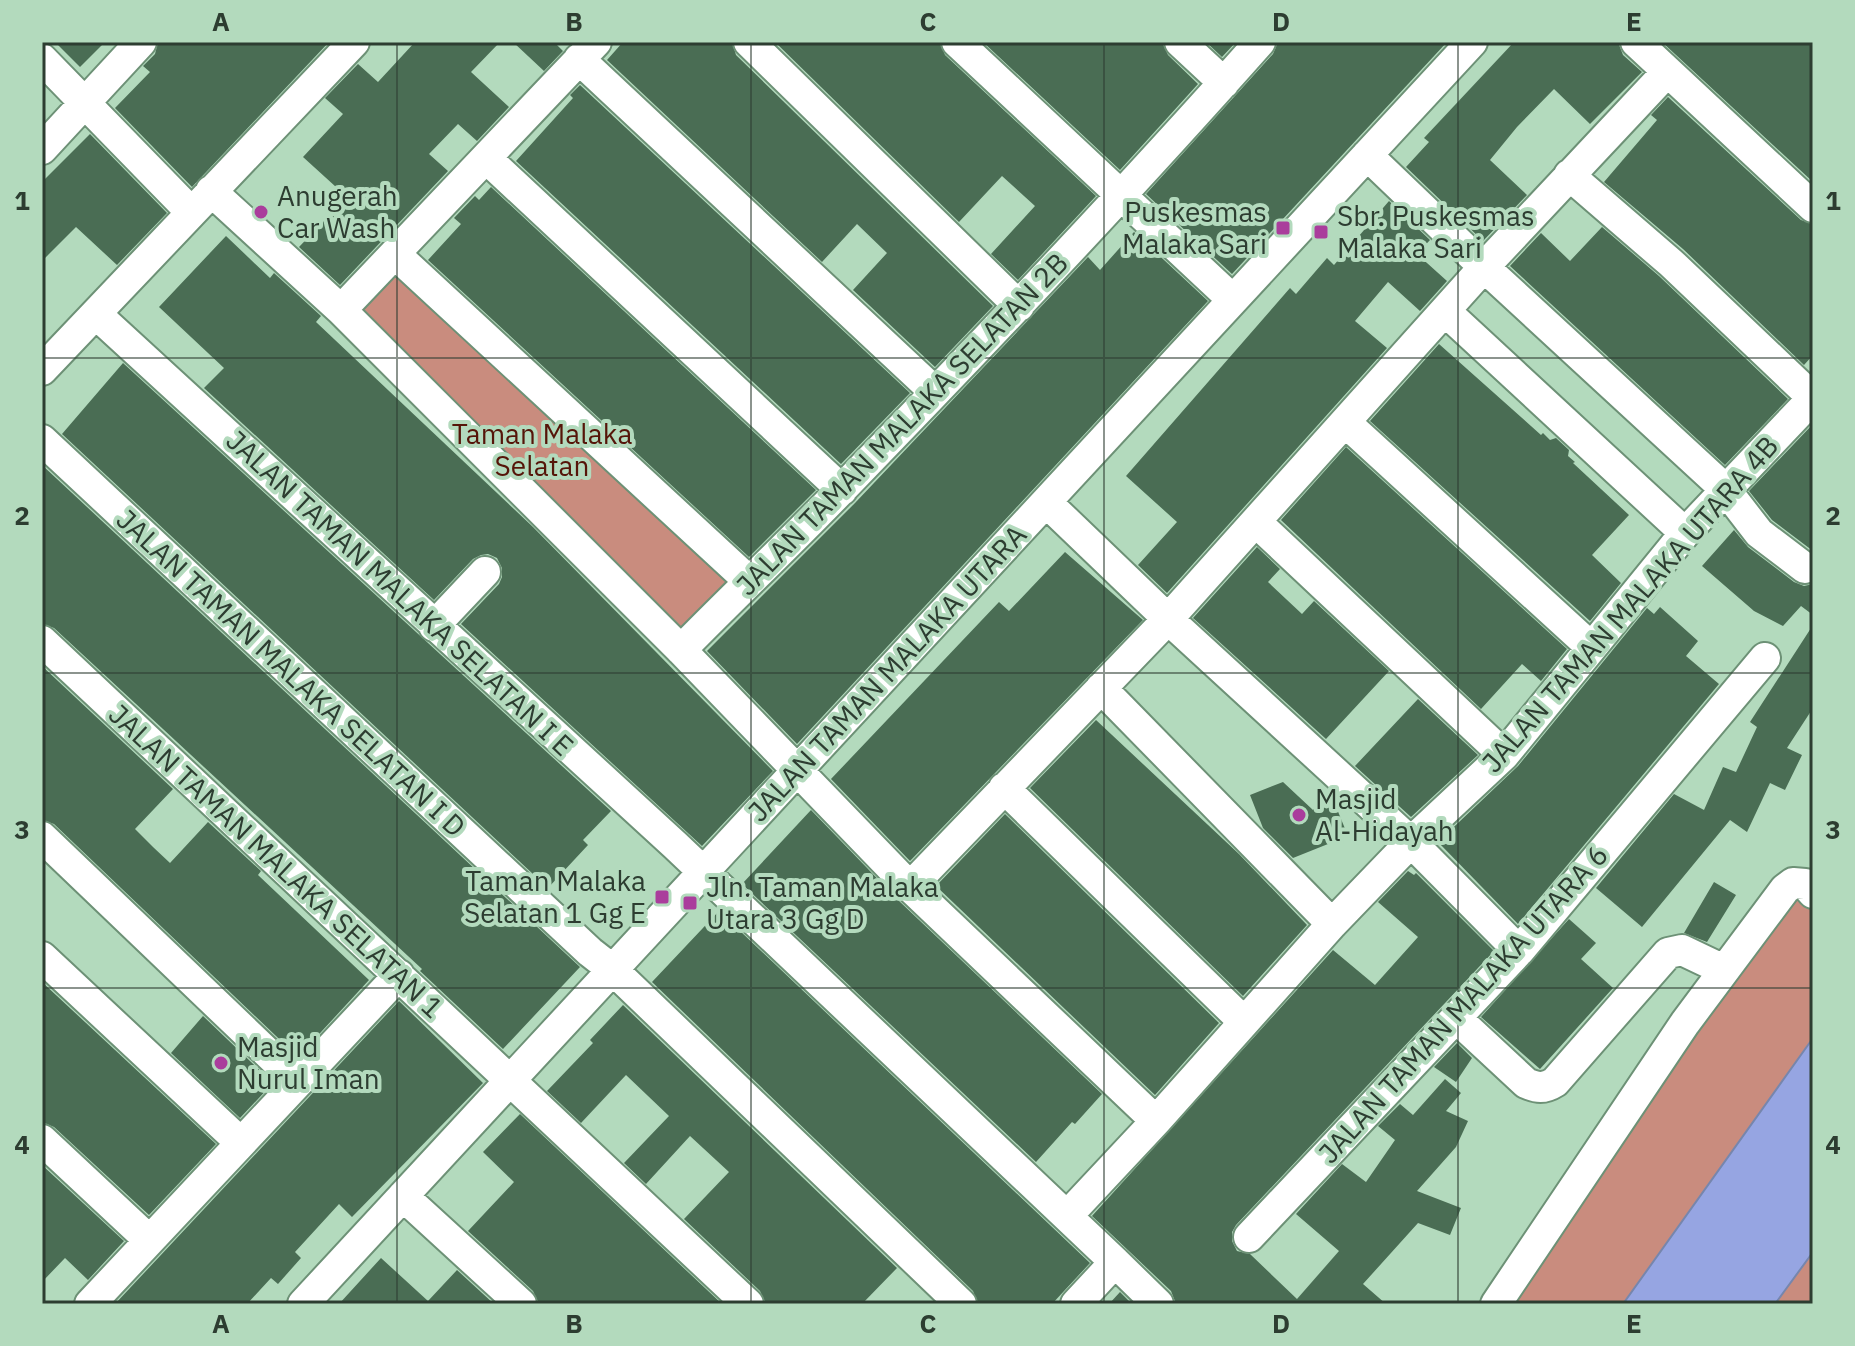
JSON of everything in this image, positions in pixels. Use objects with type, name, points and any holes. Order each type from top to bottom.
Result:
[{"type":"street","points":[[42,149],[141,42]]},
{"type":"street","points":[[42,370],[354,42]]},
{"type":"street","points":[[749,42],[1019,306]]},
{"type":"street","points":[[957,42],[1233,300]]},
{"type":"street","points":[[1180,42],[1224,83]]},
{"type":"street","name":"JALAN TAMAN MALAKA SELATAN 2B","points":[[681,650],[842,490],[1019,306],[1122,197],[1260,42]]},
{"type":"street","name":"JALAN TAMAN MALAKA UTARA","points":[[303,1304],[1472,42]]},
{"type":"street","points":[[1636,42],[1813,207]]},
{"type":"street","points":[[341,310],[587,50],[935,392]]},
{"type":"street","points":[[42,59],[84,103],[201,201],[341,310],[681,650],[910,887],[1156,1121]]},
{"type":"street","points":[[910,887],[1168,619],[1484,267],[1667,72]]},
{"type":"street","points":[[1367,155],[1725,489],[1759,533],[1805,568]]},
{"type":"street","points":[[486,158],[842,490]]},
{"type":"street","points":[[1569,175],[1671,263],[1813,398]]},
{"type":"street","points":[[395,254],[749,581]]},
{"type":"street","points":[[1445,311],[1685,533]]},
{"type":"street","name":"JALAN TAMAN MALAKA SELATAN I E","points":[[96,314],[703,873],[1158,1304]]},
{"type":"street","name":"JALAN TAMAN MALAKA UTARA 4B","points":[[1067,1216],[1332,924],[1411,842],[1504,755],[1685,533],[1813,398]]},
{"type":"street","points":[[1345,422],[1591,647]]},
{"type":"street","name":"JALAN TAMAN MALAKA SELATAN I D","points":[[42,440],[578,941],[613,970],[961,1304]]},
{"type":"street","points":[[1046,502],[1168,619],[1411,842],[1519,951]]},
{"type":"street","points":[[1256,522],[1504,755]]},
{"type":"street","points":[[434,626],[485,572]]},
{"type":"street","name":"JALAN TAMAN MALAKA SELATAN 1","points":[[42,641],[399,975],[508,1082],[748,1304]]},
{"type":"street","name":"JALAN TAMAN MALAKA UTARA 6","points":[[1249,1237],[1519,951],[1765,658]]},
{"type":"street","points":[[1101,688],[1332,924]]},
{"type":"street","points":[[1004,788],[1243,1021]]},
{"type":"street","points":[[42,837],[298,1082]]},
{"type":"street","points":[[1496,1304],[1724,970],[1785,889],[1793,883],[1810,885]]},
{"type":"street","points":[[1456,1018],[1526,1083],[1537,1088],[1547,1087],[1555,1082],[1668,953],[1682,950],[1724,970]]},
{"type":"street","points":[[42,957],[241,1143]]},
{"type":"street","points":[[90,1304],[399,975]]},
{"type":"street","points":[[42,1140],[149,1240]]},
{"type":"street","points":[[403,1196],[521,1304]]},
{"type":"street","points":[[1076,1304],[1115,1262]]},
{"type":"green space","name":"Taman Malaka Selatan","points":[[401,261],[735,584],[682,638],[348,316]]},
{"type":"green space","points":[[1813,876],[1813,1304],[1497,1304],[1685,1023]]},
{"type":"water","points":[[1813,1038],[1813,1252],[1775,1304],[1623,1304]]},
{"type":"building","points":[[55,42],[105,42],[80,67]]},
{"type":"building","points":[[158,42],[329,42],[192,187],[115,108],[150,72],[143,66],[155,54]]},
{"type":"building","points":[[415,42],[500,42],[471,72],[509,107],[477,141],[458,124],[429,154],[448,171],[340,285],[299,247],[347,197],[303,157],[343,114],[325,98],[358,64],[378,82]]},
{"type":"building","points":[[513,42],[554,42],[563,51],[544,71]]},
{"type":"building","points":[[623,42],[732,42],[736,55],[993,306],[935,367],[853,290],[887,253],[857,224],[822,262],[607,60]]},
{"type":"building","points":[[775,42],[940,42],[945,55],[1096,196],[1018,280],[991,254],[1035,206],[1002,176],[959,222]]},
{"type":"building","points":[[983,42],[1162,42],[1168,55],[1198,84],[1120,170]]},
{"type":"building","points":[[1206,42],[1236,42],[1222,57]]},
{"type":"building","points":[[1278,42],[1447,42],[1232,274],[1146,194],[1273,54]]},
{"type":"building","points":[[1514,42],[1618,42],[1623,55],[1642,72],[1590,124],[1554,89],[1517,127],[1490,160],[1527,195],[1483,241],[1406,167],[1429,142],[1424,138]]},
{"type":"building","points":[[1662,42],[1813,42],[1813,182]]},
{"type":"building","points":[[580,85],[910,393],[841,464],[516,161],[573,98],[570,95]]},
{"type":"building","points":[[1668,97],[1801,220],[1813,224],[1813,355],[1804,365],[1683,249],[1604,182],[1657,120],[1651,115]]},
{"type":"building","points":[[90,134],[167,213],[117,265],[76,227],[42,261],[42,182]]},
{"type":"building","points":[[491,187],[816,490],[749,557],[428,260],[461,224],[454,218],[475,196],[479,200]]},
{"type":"building","points":[[1389,201],[1430,240],[1417,254],[1447,281],[1420,311],[1388,282],[1355,321],[1387,348],[1167,593],[1138,565],[1177,522],[1126,476],[1290,288],[1296,294],[1327,258],[1334,265]]},
{"type":"building","points":[[1602,227],[1659,276],[1788,399],[1725,465],[1510,266],[1541,233],[1570,261]]},
{"type":"building","points":[[1134,232],[1208,301],[797,744],[707,651],[855,503],[1088,257],[1100,270]]},
{"type":"building","points":[[226,236],[270,278],[274,273],[321,316],[316,322],[533,527],[773,771],[702,846],[461,624],[499,584],[502,568],[497,558],[488,554],[473,559],[434,600],[204,388],[224,368],[159,307]]},
{"type":"building","points":[[1439,344],[1541,435],[1543,433],[1550,440],[1556,438],[1569,450],[1568,456],[1573,463],[1629,515],[1592,555],[1621,583],[1590,621],[1370,421]]},
{"type":"building","points":[[123,363],[611,811],[583,840],[588,845],[548,888],[62,434]]},
{"type":"building","points":[[1813,424],[1813,551],[1772,520],[1749,491]]},
{"type":"building","points":[[1346,447],[1567,649],[1541,681],[1522,664],[1481,709],[1281,520]]},
{"type":"building","points":[[42,465],[580,967],[503,1049],[420,971],[422,969],[54,628],[42,624]]},
{"type":"building","points":[[1734,530],[1748,547],[1794,582],[1804,586],[1813,584],[1813,615],[1801,606],[1783,626],[1754,611],[1702,566]]},
{"type":"building","points":[[1257,547],[1280,569],[1268,582],[1302,614],[1314,601],[1389,671],[1326,739],[1193,618]]},
{"type":"building","points":[[1065,552],[1143,620],[910,861],[831,779],[999,602],[1009,611]]},
{"type":"building","points":[[1660,607],[1698,641],[1686,656],[1719,684],[1518,924],[1438,842],[1518,766],[1647,608],[1654,614]]},
{"type":"building","points":[[1813,625],[1813,708],[1787,748],[1802,755],[1785,790],[1770,783],[1747,832],[1730,820],[1642,927],[1596,888],[1674,794],[1704,810],[1723,767],[1736,772],[1757,727],[1750,722]]},
{"type":"building","points":[[42,666],[173,789],[135,829],[153,847],[170,863],[208,822],[261,871],[258,875],[369,980],[298,1057],[54,824],[42,820]]},
{"type":"building","points":[[1418,699],[1478,755],[1411,817],[1355,766]]},
{"type":"building","points":[[1096,720],[1239,854],[1307,925],[1243,996],[1030,788]]},
{"type":"building","name":"Masjid Al-Hidayah","points":[[1283,782],[1313,810],[1330,792],[1348,836],[1293,858],[1263,828],[1250,795]]},
{"type":"building","points":[[811,810],[898,900],[1102,1094],[1036,1162],[742,884]]},
{"type":"building","points":[[1005,814],[1219,1023],[1155,1095],[936,886]]},
{"type":"building","points":[[1408,871],[1414,875],[1416,873],[1494,951],[1236,1225],[1232,1241],[1237,1251],[1250,1254],[1297,1299],[1339,1251],[1296,1214],[1342,1164],[1366,1182],[1395,1140],[1378,1126],[1400,1104],[1413,1115],[1445,1079],[1461,1093],[1446,1111],[1468,1121],[1456,1147],[1417,1191],[1461,1208],[1450,1235],[1418,1223],[1363,1284],[1386,1304],[1176,1304],[1171,1291],[1092,1216],[1333,950],[1375,985],[1418,937],[1378,902]]},
{"type":"building","points":[[1714,882],[1736,895],[1707,942],[1684,933]]},
{"type":"building","points":[[719,911],[1090,1263],[1052,1304],[978,1304],[973,1291],[652,982]]},
{"type":"building","points":[[1569,919],[1596,943],[1581,959],[1613,988],[1540,1069],[1481,1017]]},
{"type":"building","points":[[42,982],[216,1144],[149,1215],[54,1127],[42,1122]]},
{"type":"building","points":[[399,1001],[483,1083],[352,1217],[339,1204],[295,1252],[301,1258],[278,1284],[271,1278],[247,1304],[115,1304]]},
{"type":"building","points":[[623,1005],[897,1268],[862,1304],[766,1304],[760,1291],[684,1219],[729,1172],[690,1136],[646,1184],[624,1163],[669,1116],[626,1075],[581,1123],[547,1091],[593,1043],[590,1040]]},
{"type":"building","name":"Masjid Nurul Iman","points":[[203,1016],[273,1083],[240,1118],[171,1053]]},
{"type":"building","points":[[1457,1043],[1472,1058],[1456,1082],[1434,1067]]},
{"type":"building","points":[[520,1114],[722,1304],[539,1304],[533,1291],[468,1231],[514,1182],[483,1152]]},
{"type":"building","points":[[42,1165],[124,1241],[88,1280],[65,1258],[42,1282]]},
{"type":"building","points":[[381,1258],[428,1301],[457,1270],[494,1304],[339,1304]]},
{"type":"building","points":[[1120,1292],[1132,1304],[1109,1304]]},
{"type":"place","name":"Anugerah Car Wash","points":[[261,212]]},
{"type":"place","name":"Puskesmas Malaka Sari","points":[[1283,228]]},
{"type":"place","name":"Sbr. Puskesmas Malaka Sari","points":[[1321,232]]},
{"type":"place","name":"Masjid Al-Hidayah","points":[[1299,815]]},
{"type":"place","name":"Taman Malaka Selatan 1 Gg E","points":[[662,897]]},
{"type":"place","name":"Jln. Taman Malaka Utara 3 Gg D","points":[[690,903]]},
{"type":"place","name":"Masjid Nurul Iman","points":[[221,1063]]}]
